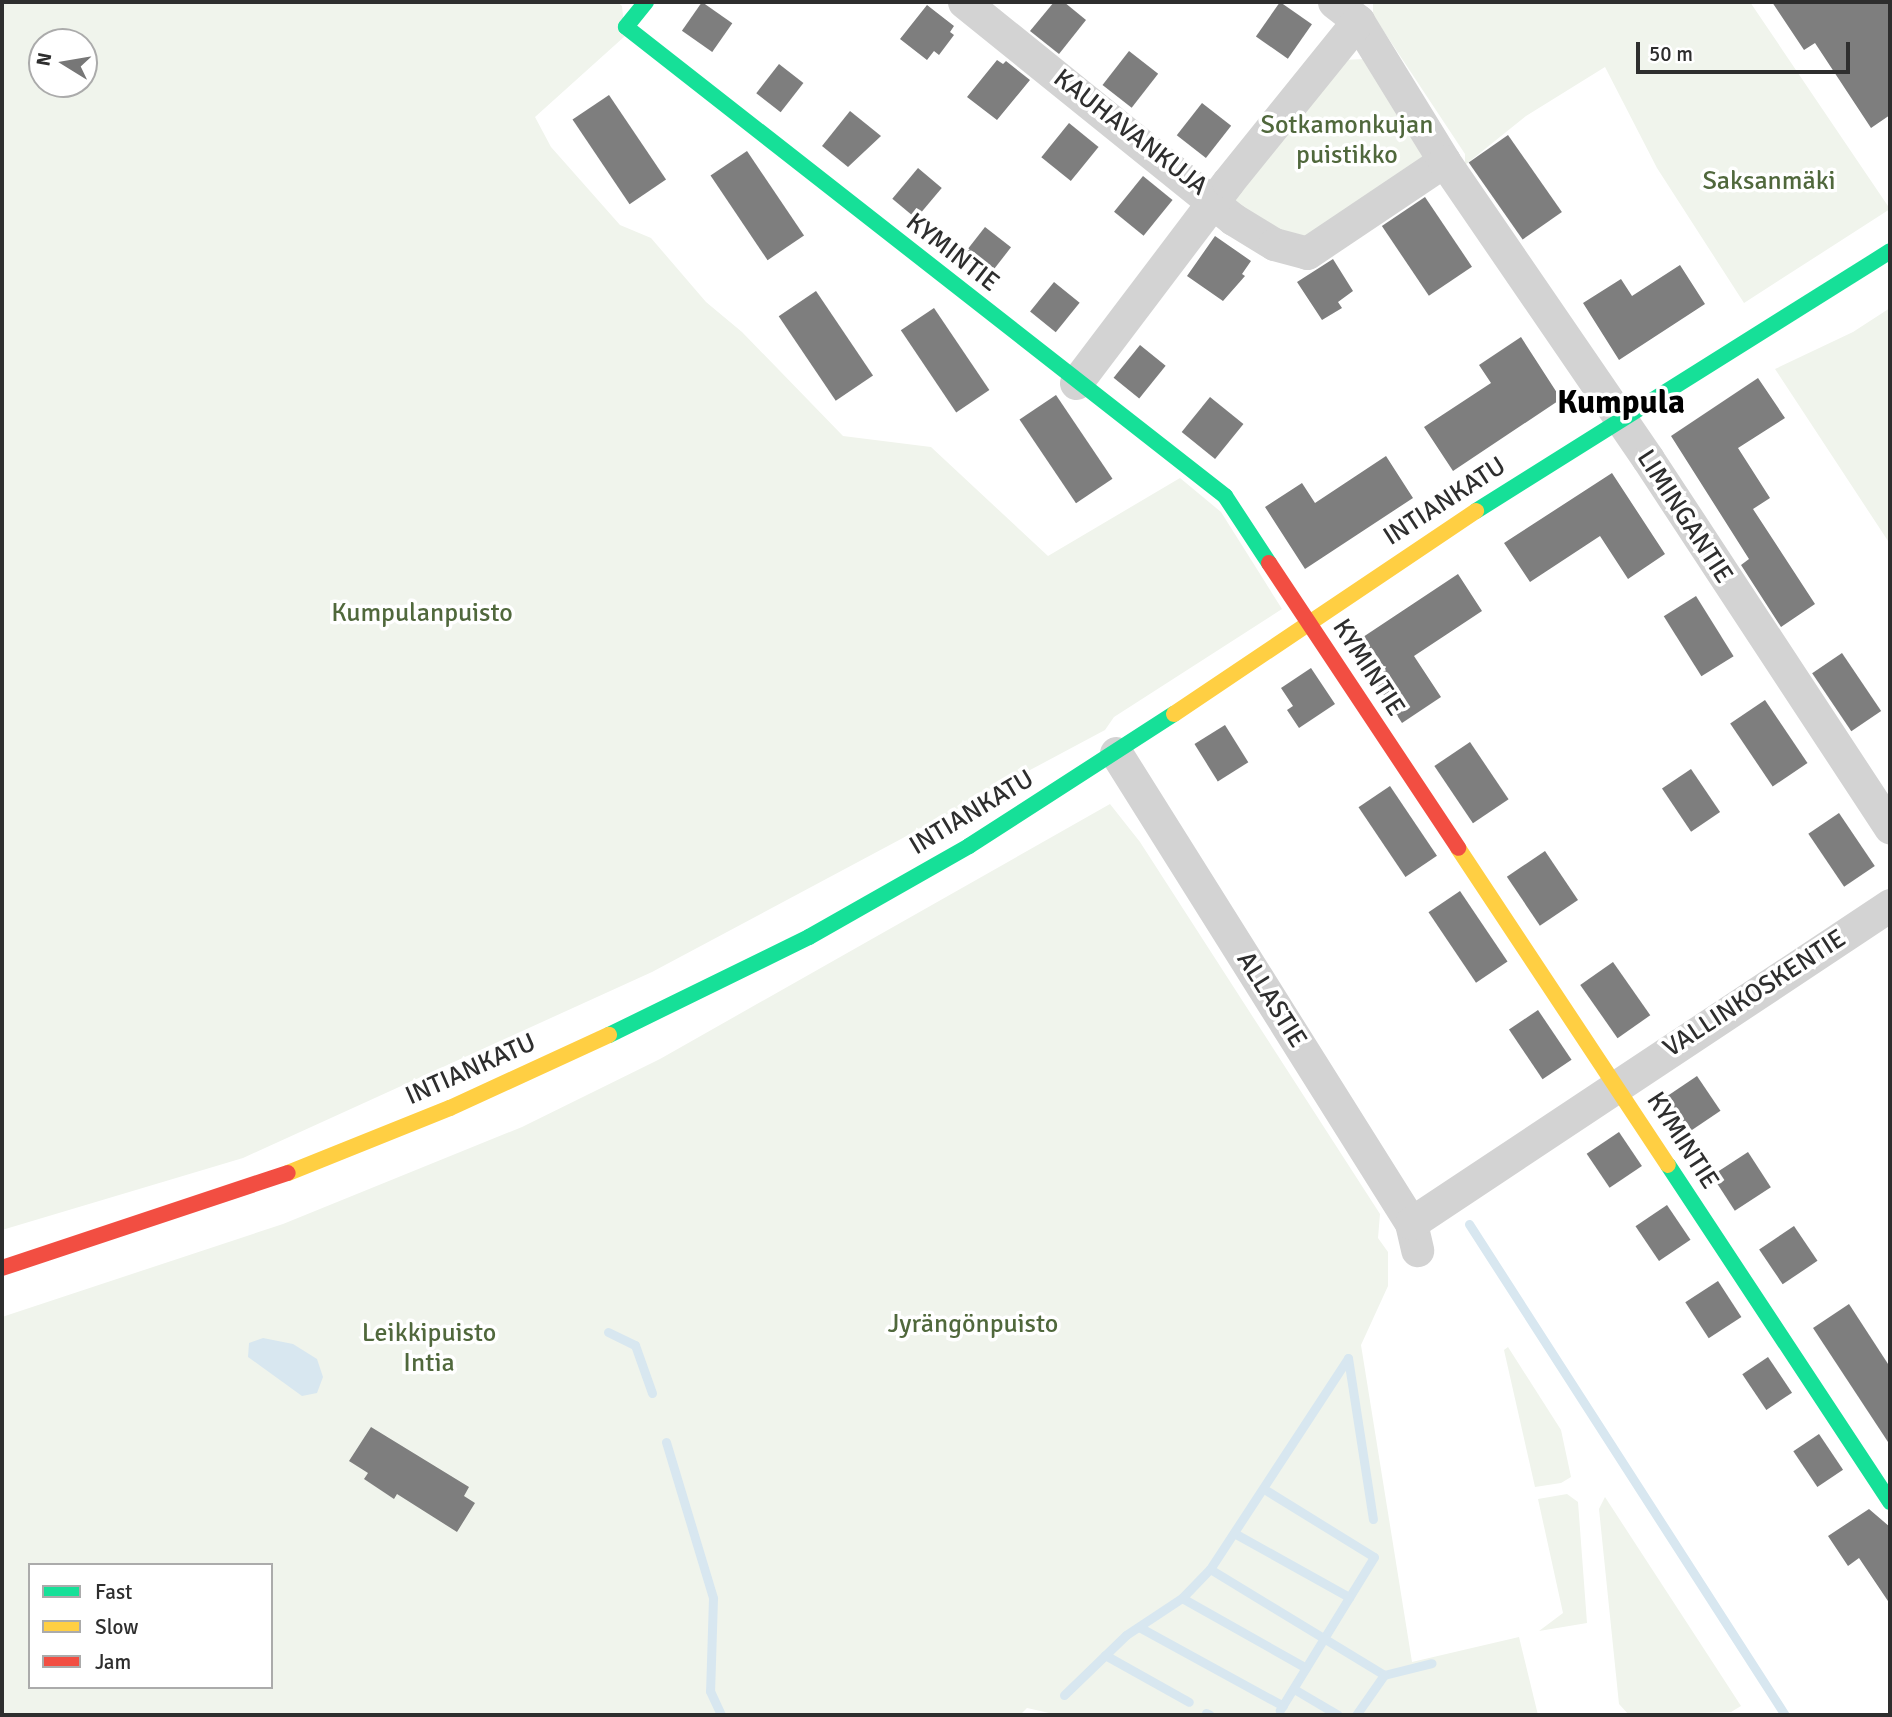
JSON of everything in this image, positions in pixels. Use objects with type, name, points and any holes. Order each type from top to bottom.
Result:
[{"type":"street","name":"KYMINTIE","points":[[646,2],[626,27],[1076,383],[1225,496],[1890,1502]]},
{"type":"street","name":"KAUHAVANKUJA","points":[[964,2],[1214,201],[1346,11]]},
{"type":"street","name":"LIMINGANTIE","points":[[1346,11],[1890,828]]},
{"type":"street","points":[[1076,383],[1214,201],[1233,219],[1274,244],[1307,253],[1444,161]]},
{"type":"street","name":"INTIANKATU","points":[[2,1268],[263,1183],[450,1108],[659,1013],[809,937],[969,846],[1116,753],[1619,420],[1890,251]]},
{"type":"street","name":"ALLASTIE","points":[[1116,753],[1414,1237]]},
{"type":"street","name":"VALLINKOSKENTIE","points":[[1414,1237],[1616,1086],[1890,905]]},
{"type":"green space","name":"Kumpulanpuisto","points":[[2,2],[617,2],[622,6],[625,36],[535,117],[551,147],[620,225],[651,238],[706,302],[742,332],[843,436],[931,447],[1048,556],[1180,478],[1221,512],[1282,609],[1114,717],[1105,730],[652,972],[243,1158],[2,1230]]},
{"type":"green space","name":"Saksanmäki","points":[[1373,2],[1750,2],[1890,209],[1744,303],[1657,168],[1605,67],[1526,116],[1465,165],[1465,154],[1373,15]]},
{"type":"green space","name":"Sotkamonkujan puistikko","points":[[1366,59],[1424,159],[1299,241],[1227,199],[1340,60]]},
{"type":"green space","points":[[1890,308],[1890,544],[1775,369],[1853,332]]},
{"type":"green space","name":"Jyrängönpuisto","points":[[1110,804],[1140,842],[1380,1214],[1378,1238],[1388,1252],[1388,1286],[1361,1345],[1412,1662],[1519,1637],[1538,1715],[1058,1715],[1027,1708],[1020,1715],[2,1715],[2,1317],[283,1224],[522,1127],[660,1059]]},
{"type":"green space","points":[[1508,1347],[1561,1430],[1571,1477],[1561,1483],[1535,1487],[1504,1350]]},
{"type":"green space","points":[[1567,1494],[1578,1502],[1587,1623],[1539,1631],[1563,1613],[1538,1499]]},
{"type":"green space","points":[[1605,1497],[1741,1706],[1731,1712],[1629,1715],[1619,1704],[1599,1509]]},
{"type":"shaded area","points":[[263,1338],[293,1344],[317,1359],[323,1377],[317,1393],[302,1396],[248,1357],[249,1343]]},
{"type":"building","points":[[702,2],[732,23],[712,52],[682,31]]},
{"type":"building","points":[[1054,2],[1064,2],[1086,20],[1059,54],[1030,31]]},
{"type":"building","points":[[1280,2],[1312,24],[1288,59],[1256,36]]},
{"type":"building","points":[[1772,2],[1890,2],[1890,115],[1871,128],[1815,43],[1804,50]]},
{"type":"building","points":[[927,5],[954,26],[950,32],[954,35],[939,55],[934,51],[927,60],[900,39]]},
{"type":"building","points":[[1129,51],[1158,74],[1132,108],[1103,85]]},
{"type":"building","points":[[997,60],[1003,64],[1006,61],[1030,80],[997,120],[967,97]]},
{"type":"building","points":[[779,64],[803,83],[781,112],[756,93]]},
{"type":"building","points":[[609,95],[666,180],[630,204],[573,120]]},
{"type":"building","points":[[1202,103],[1231,126],[1206,158],[1177,135]]},
{"type":"building","points":[[850,111],[881,136],[848,167],[822,146]]},
{"type":"building","points":[[1069,123],[1099,147],[1071,181],[1041,157]]},
{"type":"building","points":[[1508,135],[1562,212],[1523,240],[1469,163]]},
{"type":"building","points":[[747,151],[804,236],[768,260],[711,176]]},
{"type":"building","points":[[918,168],[942,188],[916,219],[892,199]]},
{"type":"building","points":[[1143,176],[1173,200],[1144,236],[1114,212]]},
{"type":"building","points":[[1425,197],[1472,267],[1429,296],[1382,226]]},
{"type":"building","points":[[985,227],[1011,247],[988,276],[962,256]]},
{"type":"building","points":[[1215,236],[1251,261],[1242,274],[1245,276],[1223,301],[1187,276]]},
{"type":"building","points":[[1333,259],[1353,291],[1338,302],[1342,308],[1322,320],[1297,282]]},
{"type":"building","points":[[1680,265],[1705,304],[1619,360],[1583,303],[1621,279],[1632,296]]},
{"type":"building","points":[[1054,282],[1080,303],[1056,332],[1030,312]]},
{"type":"building","points":[[816,291],[873,376],[836,401],[779,316]]},
{"type":"building","points":[[934,308],[989,390],[956,412],[901,330]]},
{"type":"building","points":[[1521,337],[1561,399],[1453,471],[1424,427],[1491,383],[1479,365]]},
{"type":"building","points":[[1140,345],[1166,366],[1139,398],[1114,378]]},
{"type":"building","points":[[1758,378],[1785,418],[1738,448],[1770,498],[1753,509],[1815,604],[1781,627],[1741,565],[1749,559],[1671,436]]},
{"type":"building","points":[[1056,395],[1112,479],[1076,503],[1020,420]]},
{"type":"building","points":[[1210,397],[1243,424],[1215,459],[1182,432]]},
{"type":"building","points":[[1386,456],[1413,498],[1305,569],[1265,507],[1302,483],[1315,503]]},
{"type":"building","points":[[1612,473],[1665,554],[1628,579],[1600,536],[1530,582],[1504,543]]},
{"type":"building","points":[[1458,574],[1482,611],[1414,656],[1441,697],[1402,723],[1351,645]]},
{"type":"building","points":[[1696,596],[1734,656],[1701,676],[1664,616]]},
{"type":"building","points":[[1842,653],[1881,711],[1851,731],[1812,673]]},
{"type":"building","points":[[1311,668],[1335,704],[1299,728],[1287,710],[1293,706],[1281,688]]},
{"type":"building","points":[[1765,700],[1807,763],[1773,786],[1730,723]]},
{"type":"building","points":[[1225,725],[1248,762],[1218,781],[1194,744]]},
{"type":"building","points":[[1470,742],[1509,799],[1473,823],[1434,766]]},
{"type":"building","points":[[1691,769],[1720,812],[1691,832],[1662,789]]},
{"type":"building","points":[[1390,786],[1437,856],[1405,877],[1358,807]]},
{"type":"building","points":[[1839,813],[1875,866],[1844,887],[1808,834]]},
{"type":"building","points":[[1545,851],[1578,900],[1540,926],[1507,877]]},
{"type":"building","points":[[1460,891],[1508,961],[1476,983],[1428,912]]},
{"type":"building","points":[[1613,962],[1650,1015],[1618,1038],[1580,985]]},
{"type":"building","points":[[1538,1010],[1572,1060],[1543,1079],[1509,1030]]},
{"type":"building","points":[[1697,1076],[1720,1111],[1686,1134],[1662,1099]]},
{"type":"building","points":[[1619,1132],[1642,1166],[1610,1188],[1587,1154]]},
{"type":"building","points":[[1748,1152],[1771,1187],[1735,1211],[1712,1175]]},
{"type":"building","points":[[1667,1205],[1690,1240],[1659,1261],[1635,1226]]},
{"type":"building","points":[[1794,1226],[1817,1261],[1783,1284],[1759,1249]]},
{"type":"building","points":[[1718,1281],[1741,1317],[1709,1338],[1685,1302]]},
{"type":"building","points":[[1849,1304],[1890,1367],[1890,1445],[1813,1328]]},
{"type":"building","points":[[1768,1357],[1792,1393],[1766,1410],[1742,1374]]},
{"type":"building","points":[[371,1427],[469,1487],[464,1496],[475,1503],[457,1532],[397,1494],[394,1499],[364,1479],[368,1473],[349,1461]]},
{"type":"building","points":[[1819,1434],[1843,1470],[1817,1487],[1793,1451]]},
{"type":"building","points":[[1869,1509],[1890,1527],[1890,1604],[1859,1558],[1848,1566],[1828,1536]]},
{"type":"waterway","points":[[1469,1224],[1785,1715]]},
{"type":"waterway","points":[[608,1332],[635,1345],[652,1393]]},
{"type":"waterway","points":[[1348,1358],[1373,1519]]},
{"type":"waterway","points":[[1064,1695],[1126,1635],[1182,1598],[1210,1569],[1348,1358]]},
{"type":"waterway","points":[[666,1442],[713,1598],[710,1691],[721,1715]]},
{"type":"waterway","points":[[1264,1489],[1374,1557],[1280,1710]]},
{"type":"waterway","points":[[1234,1533],[1349,1597]]},
{"type":"waterway","points":[[1210,1569],[1384,1675],[1432,1663]]},
{"type":"waterway","points":[[1182,1598],[1306,1668]]},
{"type":"waterway","points":[[1139,1627],[1283,1706]]},
{"type":"waterway","points":[[1105,1655],[1189,1702]]},
{"type":"waterway","points":[[1356,1715],[1384,1675]]},
{"type":"waterway","points":[[1294,1689],[1338,1715]]},
{"type":"waterway","points":[[1206,1713],[1210,1715]]},
{"type":"traffic: fast","points":[[646,2],[626,27],[1225,496],[1269,563]]},
{"type":"traffic: fast","points":[[1476,511],[1890,251]]},
{"type":"traffic: fast","points":[[609,1035],[809,937],[969,846],[1174,714]]},
{"type":"traffic: fast","points":[[1668,1165],[1890,1502]]},
{"type":"traffic: slow","points":[[1174,714],[1476,511]]},
{"type":"traffic: slow","points":[[1458,848],[1668,1165]]},
{"type":"traffic: slow","points":[[288,1173],[450,1108],[609,1035]]},
{"type":"traffic: jam","points":[[1269,563],[1458,848]]},
{"type":"traffic: jam","points":[[2,1268],[288,1173]]},
{"type":"district","name":"Kumpula","points":[[1621,403]]},
{"type":"park label","name":"Leikkipuisto Intia","points":[[429,1349]]}]
